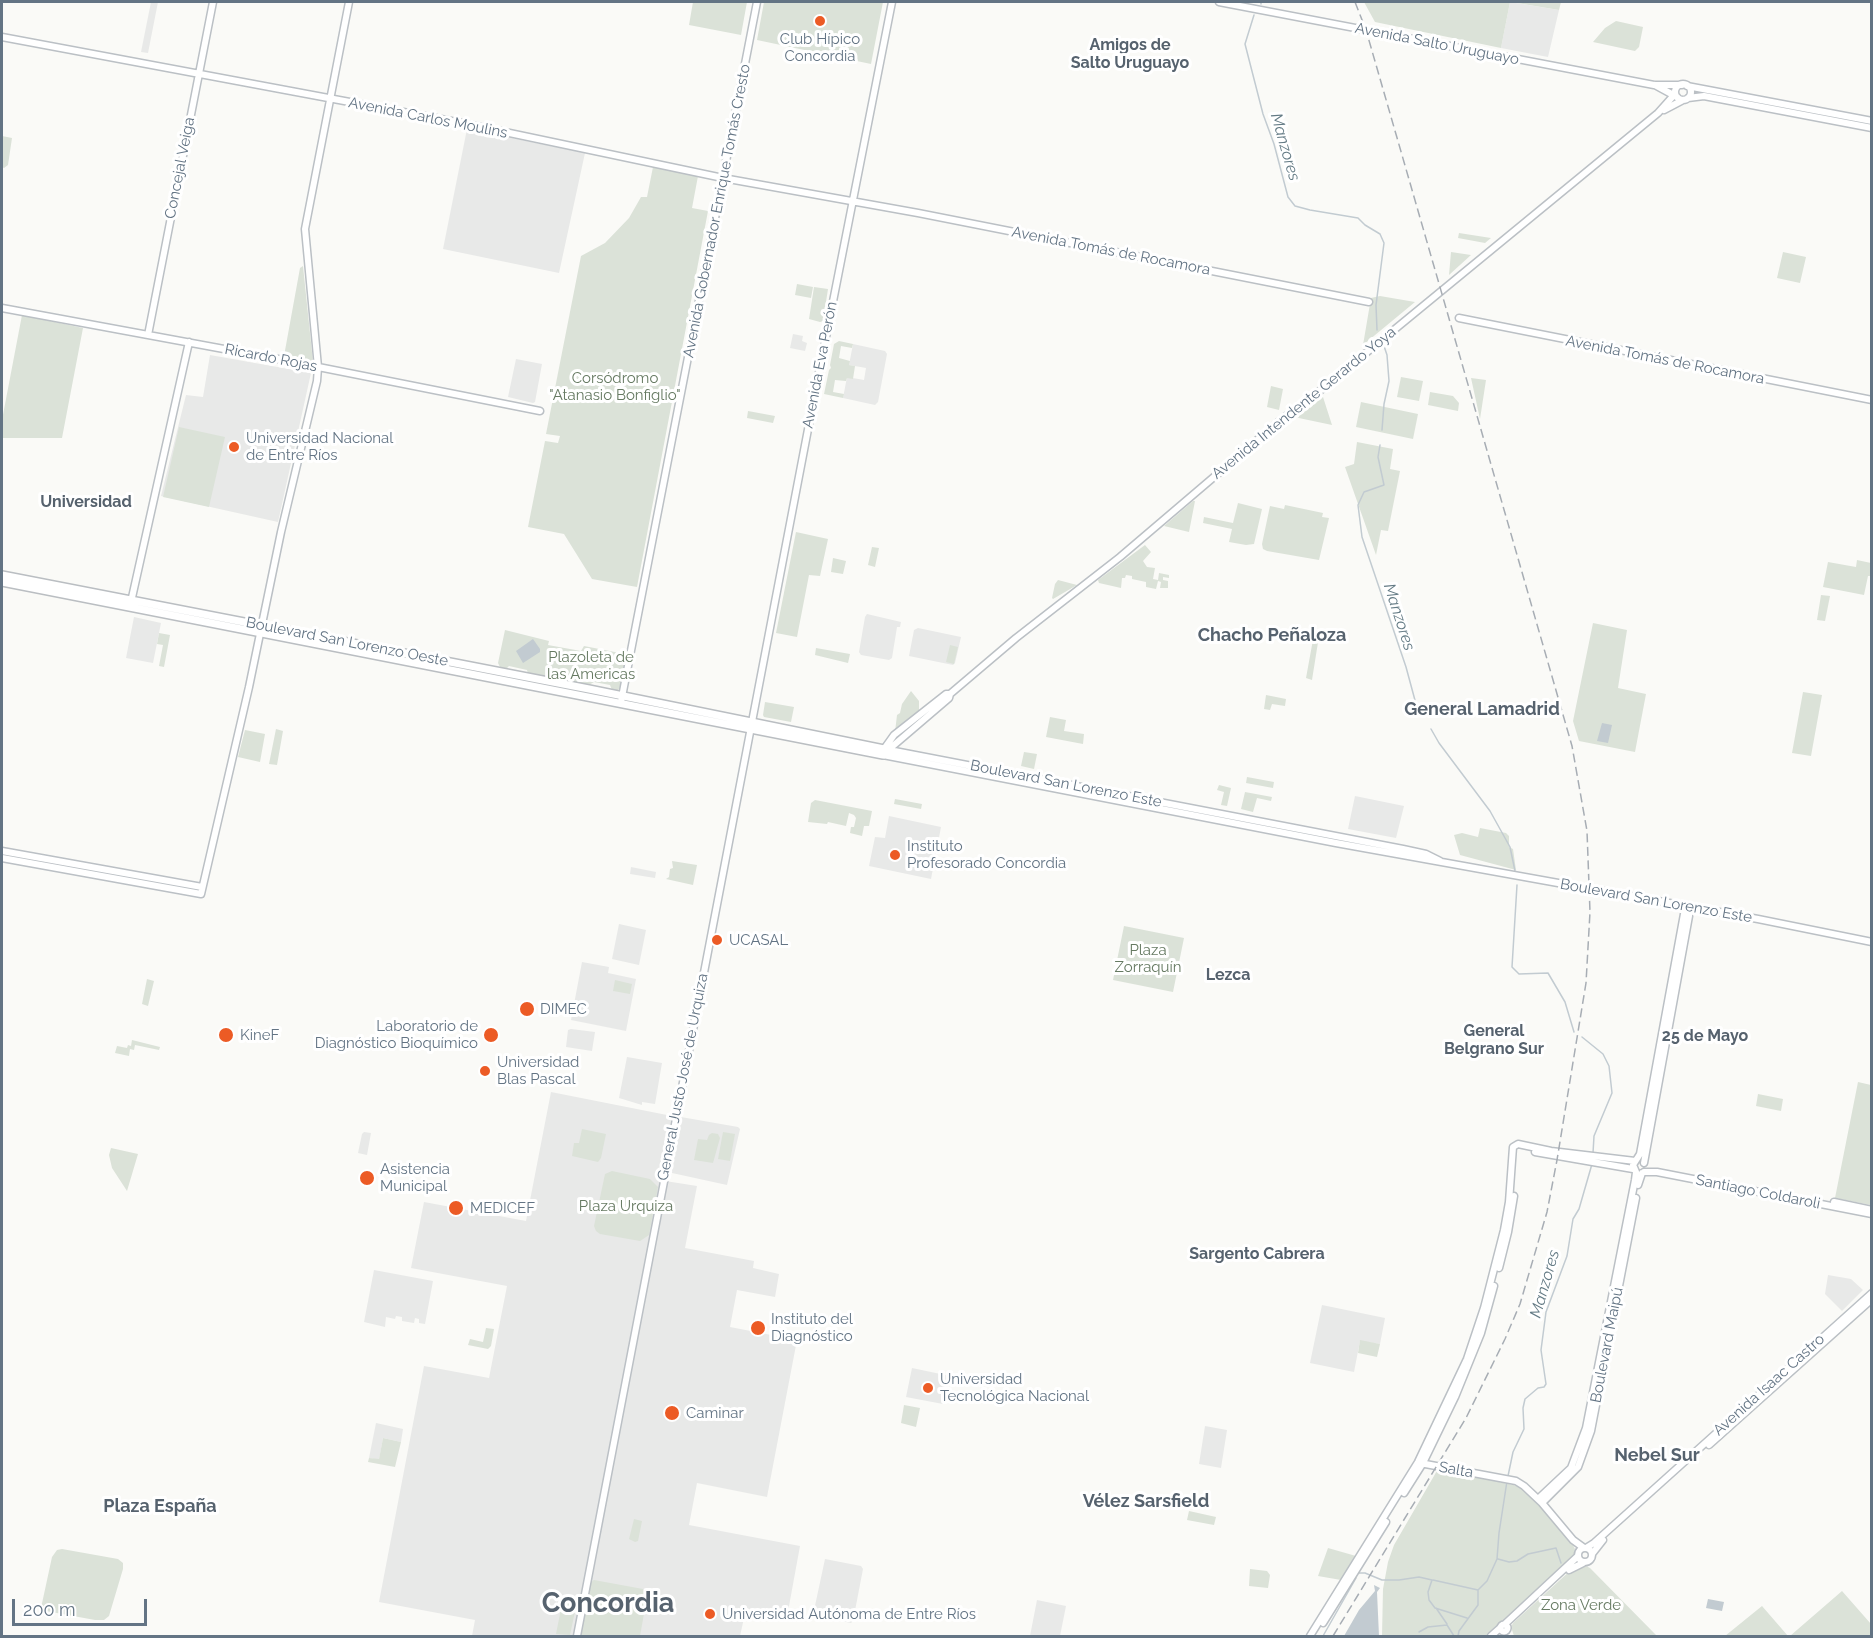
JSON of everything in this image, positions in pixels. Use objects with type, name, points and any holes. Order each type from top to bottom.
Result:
[{"type":"main road","name":"Concejal Veiga","points":[[147,335],[213,2]]},
{"type":"main road","points":[[201,890],[316,381],[318,367],[304,229],[349,2]]},
{"type":"main road","name":"Avenida Gobernador Enrique Tomás Cresto","points":[[622,699],[757,2]]},
{"type":"main road","name":"Avenida Eva Perón","points":[[752,725],[892,2]]},
{"type":"main road","name":"Avenida Salto Uruguayo","points":[[1219,2],[1654,85],[1684,85],[1872,121]]},
{"type":"main road","name":"Avenida Carlos Moulins","points":[[2,37],[331,98],[723,178],[853,202]]},
{"type":"main road","name":"Avenida Salto Uruguayo","points":[[1654,85],[1679,97],[1704,96],[1872,128]]},
{"type":"main road","points":[[1684,85],[1690,91],[1679,97],[1677,87],[1684,85]]},
{"type":"main road","name":"Avenida Intendente Gerardo Yoya","points":[[885,751],[894,735],[946,694],[950,694],[1016,638],[1120,557],[1282,419],[1316,394],[1679,97]]},
{"type":"main road","name":"Avenida Intendente Gerardo Yoya","points":[[1658,113],[1679,97]]},
{"type":"main road","name":"Avenida Tomás de Rocamora","points":[[853,202],[1369,302]]},
{"type":"main road","name":"Ricardo Rojas","points":[[2,308],[540,411]]},
{"type":"main road","name":"Avenida Tomás de Rocamora","points":[[1459,318],[1872,400]]},
{"type":"main road","points":[[131,604],[189,342]]},
{"type":"main road","name":"Boulevard San Lorenzo Oeste","points":[[2,575],[131,604]]},
{"type":"main road","name":"Boulevard San Lorenzo Oeste","points":[[2,582],[131,604],[691,714]]},
{"type":"main road","name":"Boulevard San Lorenzo Este","points":[[691,714],[1336,843],[1689,906],[1872,942]]},
{"type":"main road","name":"General Justo José de Urquiza","points":[[577,1636],[752,725]]},
{"type":"main road","points":[[2,851],[201,890]]},
{"type":"main road","points":[[2,858],[201,890]]},
{"type":"main road","name":"Boulevard Maipú","points":[[1540,1501],[1571,1468],[1584,1437],[1640,1167],[1689,916],[1689,906]]},
{"type":"main road","name":"Santiago Coldaroli","points":[[1420,1463],[1467,1359],[1482,1316],[1505,1221],[1511,1184],[1512,1150],[1516,1146],[1557,1157],[1593,1159],[1640,1167],[1872,1212]]},
{"type":"main road","name":"Avenida Isaac Castro","points":[[1497,1636],[1581,1551],[1594,1543],[1872,1293]]},
{"type":"main road","name":"Avenida Isaac Castro","points":[[1491,1636],[1504,1628],[1572,1568],[1590,1561],[1598,1546],[1872,1299]]},
{"type":"main road","points":[[1310,1636],[1420,1463]]},
{"type":"main road","points":[[1315,1636],[1420,1463]]},
{"type":"main road","name":"Salta","points":[[1420,1463],[1516,1481],[1524,1485],[1540,1501]]},
{"type":"main road","points":[[1540,1501],[1581,1551],[1583,1563]]},
{"type":"main road","points":[[1581,1551],[1592,1554]]},
{"type":"shaded area","points":[[151,2],[158,2],[148,53],[141,52]]},
{"type":"shaded area","points":[[1510,2],[1559,10],[1548,57],[1501,48]]},
{"type":"shaded area","points":[[467,129],[585,153],[559,273],[443,249]]},
{"type":"shaded area","points":[[793,334],[803,336],[802,341],[807,343],[805,351],[790,348]]},
{"type":"shaded area","points":[[853,344],[885,351],[887,354],[878,402],[875,405],[843,398],[847,377],[864,380],[866,368],[849,365]]},
{"type":"shaded area","name":"Universidad Nacional de Entre Ríos","points":[[210,355],[311,373],[278,522],[161,496],[186,395],[203,397]]},
{"type":"shaded area","points":[[516,359],[542,364],[533,403],[508,397]]},
{"type":"shaded area","points":[[867,614],[901,622],[900,627],[897,627],[892,658],[889,660],[861,655],[859,652]]},
{"type":"shaded area","points":[[134,617],[161,623],[153,663],[126,658]]},
{"type":"shaded area","points":[[918,628],[961,637],[953,665],[909,656],[914,630]]},
{"type":"shaded area","points":[[533,639],[540,652],[523,663],[516,651]]},
{"type":"shaded area","points":[[1602,723],[1612,725],[1608,743],[1597,741]]},
{"type":"shaded area","points":[[1355,796],[1404,806],[1396,838],[1348,829]]},
{"type":"shaded area","points":[[889,816],[941,827],[931,879],[869,866],[875,837],[885,838]]},
{"type":"shaded area","points":[[631,867],[656,872],[655,878],[630,874]]},
{"type":"shaded area","points":[[619,924],[646,930],[639,965],[612,959]]},
{"type":"shaded area","points":[[582,962],[609,967],[608,973],[636,979],[626,1031],[571,1020]]},
{"type":"shaded area","points":[[568,1030],[595,1032],[592,1051],[566,1047]]},
{"type":"shaded area","points":[[627,1057],[662,1063],[655,1104],[642,1102],[642,1105],[619,1098]]},
{"type":"shaded area","points":[[551,1092],[672,1116],[659,1180],[697,1186],[685,1248],[754,1261],[753,1268],[779,1274],[775,1297],[737,1290],[730,1327],[797,1340],[767,1497],[697,1483],[689,1525],[800,1546],[787,1617],[746,1609],[740,1636],[472,1636],[475,1620],[379,1602],[424,1366],[489,1378],[507,1286],[411,1268],[424,1202],[526,1221]]},
{"type":"shaded area","points":[[681,1117],[740,1129],[727,1185],[670,1171]]},
{"type":"shaded area","points":[[364,1132],[371,1133],[367,1155],[358,1153]]},
{"type":"shaded area","points":[[374,1270],[433,1281],[425,1324],[419,1323],[419,1319],[415,1318],[414,1323],[402,1321],[402,1317],[396,1316],[395,1319],[386,1317],[385,1327],[364,1322]]},
{"type":"shaded area","points":[[1828,1275],[1851,1279],[1863,1290],[1842,1311],[1825,1294]]},
{"type":"shaded area","points":[[1322,1305],[1385,1318],[1380,1344],[1360,1341],[1354,1372],[1310,1363]]},
{"type":"shaded area","name":"Universidad Tecnológica Nacional","points":[[912,1368],[950,1376],[943,1404],[906,1397]]},
{"type":"shaded area","points":[[376,1423],[403,1429],[401,1442],[383,1438],[379,1460],[369,1458]]},
{"type":"shaded area","points":[[1205,1426],[1227,1430],[1221,1468],[1199,1464]]},
{"type":"shaded area","points":[[825,1559],[861,1566],[863,1569],[851,1623],[813,1615]]},
{"type":"shaded area","points":[[1374,1585],[1380,1588],[1377,1592],[1379,1636],[1344,1636],[1359,1610],[1375,1591]]},
{"type":"shaded area","points":[[1708,1599],[1724,1602],[1722,1611],[1706,1608]]},
{"type":"shaded area","points":[[1037,1600],[1066,1606],[1060,1636],[1030,1636]]},
{"type":"green space","name":"Club Hípico Concordia","points":[[693,2],[747,2],[741,35],[689,25]]},
{"type":"green space","name":"Club Hípico Concordia","points":[[764,2],[883,2],[871,64],[757,40]]},
{"type":"green space","points":[[1364,2],[1510,2],[1501,48],[1375,22]]},
{"type":"green space","points":[[1511,2],[1561,2],[1559,10]]},
{"type":"green space","points":[[1616,21],[1643,27],[1639,47],[1635,51],[1593,42],[1605,28]]},
{"type":"green space","points":[[2,136],[12,138],[8,165],[4,168],[2,167]]},
{"type":"green space","name":"Corsódromo \"Atanasio Bonfiglio\"","points":[[653,167],[698,176],[692,208],[708,211],[637,587],[592,579],[564,534],[528,527],[545,441],[558,443],[560,436],[546,434],[581,256],[605,243],[629,218],[641,197],[647,197]]},
{"type":"green space","points":[[1459,233],[1491,238],[1485,243],[1458,238]]},
{"type":"green space","points":[[1451,252],[1471,255],[1449,275]]},
{"type":"green space","points":[[1783,252],[1806,257],[1800,283],[1777,278]]},
{"type":"green space","points":[[303,266],[313,362],[284,356],[300,268]]},
{"type":"green space","points":[[797,284],[813,287],[811,298],[795,295]]},
{"type":"green space","points":[[814,287],[828,289],[823,321],[820,322],[809,319]]},
{"type":"green space","points":[[1380,296],[1415,302],[1363,345],[1371,298]]},
{"type":"green space","points":[[22,315],[83,328],[62,438],[2,438],[2,420]]},
{"type":"green space","points":[[839,341],[853,344],[852,348],[841,346],[839,358],[850,361],[849,365],[855,366],[853,379],[835,380],[833,392],[844,394],[843,398],[824,394],[834,344]]},
{"type":"green space","points":[[1401,377],[1423,381],[1419,401],[1397,397]]},
{"type":"green space","points":[[1471,378],[1486,380],[1480,419]]},
{"type":"green space","points":[[1271,386],[1283,389],[1279,410],[1267,407]]},
{"type":"green space","points":[[1430,392],[1453,396],[1459,403],[1458,411],[1428,405]]},
{"type":"green space","points":[[1323,397],[1332,425],[1294,417]]},
{"type":"green space","points":[[1361,402],[1418,414],[1413,439],[1356,427]]},
{"type":"green space","points":[[748,411],[775,416],[773,423],[747,418]]},
{"type":"green space","points":[[179,427],[225,437],[209,507],[163,497]]},
{"type":"green space","points":[[1357,442],[1393,449],[1390,469],[1400,471],[1388,531],[1381,530],[1376,555],[1345,467],[1354,464]]},
{"type":"green space","points":[[1195,501],[1189,532],[1164,526]]},
{"type":"green space","points":[[1238,503],[1262,509],[1254,544],[1229,542],[1232,529],[1203,523],[1204,517],[1233,523]]},
{"type":"green space","points":[[1285,505],[1323,513],[1322,517],[1329,518],[1319,560],[1263,549],[1270,506],[1284,509]]},
{"type":"green space","points":[[796,532],[828,539],[820,576],[809,575],[797,637],[776,633]]},
{"type":"green space","points":[[1145,545],[1151,552],[1143,561],[1147,567],[1155,568],[1153,579],[1158,580],[1159,573],[1169,575],[1169,578],[1163,577],[1163,580],[1168,581],[1168,588],[1160,588],[1161,582],[1158,581],[1156,589],[1146,587],[1146,582],[1126,575],[1122,578],[1121,588],[1099,583],[1098,580]]},
{"type":"green space","points":[[872,547],[879,548],[875,567],[868,565]]},
{"type":"green space","points":[[833,558],[846,561],[843,574],[831,572]]},
{"type":"green space","points":[[1857,560],[1871,563],[1871,576],[1868,576],[1864,595],[1823,587],[1828,562],[1856,567]]},
{"type":"green space","points":[[1058,580],[1077,585],[1053,599],[1055,584]]},
{"type":"green space","points":[[1821,595],[1830,596],[1825,621],[1817,620]]},
{"type":"green space","points":[[1593,623],[1627,630],[1618,688],[1646,694],[1635,752],[1579,741],[1573,721]]},
{"type":"green space","name":"Plazoleta de las Americas","points":[[505,630],[549,641],[548,645],[581,651],[584,646],[625,654],[627,657],[621,688],[616,691],[612,690],[610,685],[594,682],[589,685],[528,674],[527,670],[509,666],[501,669],[498,663]]},
{"type":"green space","points":[[1318,632],[1326,634],[1319,636],[1312,680],[1306,678],[1314,634]]},
{"type":"green space","points":[[159,633],[170,635],[164,667],[159,666],[163,645],[157,644]]},
{"type":"green space","points":[[950,645],[958,647],[954,664],[946,662]]},
{"type":"green space","points":[[816,648],[850,654],[848,663],[815,655]]},
{"type":"green space","points":[[911,691],[919,701],[919,713],[895,732],[897,715]]},
{"type":"green space","points":[[1803,692],[1822,695],[1811,756],[1792,753]]},
{"type":"green space","points":[[1266,695],[1286,699],[1285,706],[1272,704],[1270,710],[1264,709]]},
{"type":"green space","points":[[765,702],[794,707],[791,722],[764,717]]},
{"type":"green space","points":[[1050,717],[1066,720],[1064,731],[1084,734],[1083,744],[1046,737]]},
{"type":"green space","points":[[276,729],[283,731],[277,765],[269,764]]},
{"type":"green space","points":[[245,730],[265,734],[260,762],[238,757]]},
{"type":"green space","points":[[1024,752],[1037,754],[1034,769],[1021,766]]},
{"type":"green space","points":[[1247,777],[1274,782],[1273,788],[1246,783]]},
{"type":"green space","points":[[1219,785],[1231,788],[1227,806],[1221,805],[1224,792],[1217,790]]},
{"type":"green space","points":[[1245,792],[1272,797],[1271,801],[1257,798],[1253,812],[1241,809]]},
{"type":"green space","points":[[895,799],[922,804],[921,809],[894,804]]},
{"type":"green space","points":[[815,800],[872,811],[869,826],[864,826],[862,836],[850,833],[856,818],[849,813],[846,826],[828,822],[827,824],[808,822],[811,803]]},
{"type":"green space","points":[[1480,828],[1506,833],[1509,836],[1509,847],[1513,849],[1516,870],[1460,855],[1454,835],[1462,833],[1478,837]]},
{"type":"green space","points":[[672,861],[697,865],[693,885],[666,879],[669,877],[670,869],[673,868]]},
{"type":"green space","name":"Plaza Zorraquín","points":[[1124,926],[1184,938],[1173,992],[1113,980]]},
{"type":"green space","points":[[147,979],[154,981],[148,1006],[142,1004]]},
{"type":"green space","points":[[615,980],[632,984],[630,994],[613,991]]},
{"type":"green space","points":[[132,1040],[160,1047],[159,1050],[135,1045],[134,1050],[130,1049],[129,1056],[115,1053],[117,1046],[127,1048],[128,1045],[131,1046]]},
{"type":"green space","points":[[1858,1082],[1871,1085],[1871,1205],[1835,1198]]},
{"type":"green space","points":[[1758,1094],[1783,1099],[1781,1111],[1756,1106]]},
{"type":"green space","points":[[582,1129],[606,1134],[598,1162],[572,1156],[574,1143],[579,1143]]},
{"type":"green space","points":[[723,1132],[735,1134],[730,1161],[718,1159]]},
{"type":"green space","points":[[712,1133],[718,1134],[720,1138],[713,1163],[694,1160],[698,1139],[707,1140]]},
{"type":"green space","points":[[111,1148],[138,1154],[127,1191],[112,1168],[109,1155]]},
{"type":"green space","name":"Plaza Urquiza","points":[[612,1171],[650,1179],[658,1187],[649,1235],[640,1241],[600,1234],[594,1226],[605,1174]]},
{"type":"green space","points":[[486,1328],[494,1329],[491,1346],[488,1349],[468,1345],[470,1339],[483,1342]]},
{"type":"green space","points":[[1360,1340],[1380,1344],[1377,1357],[1358,1353]]},
{"type":"green space","points":[[904,1405],[920,1408],[916,1427],[901,1423]]},
{"type":"green space","points":[[383,1438],[401,1442],[395,1467],[368,1462],[369,1458],[379,1459]]},
{"type":"green space","points":[[1438,1469],[1523,1488],[1572,1543],[1575,1549],[1574,1556],[1487,1636],[1382,1636],[1383,1589],[1388,1562],[1394,1545]]},
{"type":"green space","points":[[1189,1511],[1216,1517],[1214,1525],[1187,1520]]},
{"type":"green space","points":[[634,1519],[642,1521],[638,1541],[635,1542],[629,1539]]},
{"type":"green space","points":[[1328,1548],[1356,1556],[1341,1580],[1318,1576]]},
{"type":"green space","name":"Plaza España","points":[[57,1550],[118,1559],[123,1563],[109,1616],[104,1620],[46,1611],[41,1608],[52,1557]]},
{"type":"green space","name":"Zona Verde","points":[[1584,1565],[1590,1568],[1657,1636],[1514,1636],[1511,1627],[1513,1623],[1572,1569]]},
{"type":"green space","points":[[1250,1569],[1267,1571],[1270,1575],[1268,1588],[1249,1586]]},
{"type":"green space","points":[[594,1580],[643,1589],[646,1592],[640,1636],[582,1636],[580,1631],[589,1583]]},
{"type":"green space","points":[[1842,1591],[1871,1624],[1870,1636],[1790,1636]]},
{"type":"green space","points":[[563,1599],[577,1602],[570,1635],[556,1634]]},
{"type":"green space","points":[[1762,1606],[1788,1636],[1725,1636]]},
{"type":"waterway","name":"Manzores","points":[[1254,15],[1245,44],[1288,197],[1295,206],[1358,218],[1380,234],[1384,243],[1376,305],[1377,330]]},
{"type":"waterway","name":"Manzores","points":[[1382,430],[1389,381],[1387,355],[1383,343]]},
{"type":"waterway","name":"Manzores","points":[[1380,445],[1378,457],[1384,485],[1364,492],[1358,505],[1362,537],[1406,667],[1416,704]]},
{"type":"waterway","name":"Manzores","points":[[1431,729],[1490,811],[1510,847],[1515,871]]},
{"type":"waterway","name":"Manzores","points":[[1517,885],[1512,967],[1519,974],[1548,973],[1565,1002],[1574,1032]]},
{"type":"waterway","name":"Manzores","points":[[1582,1037],[1603,1054],[1609,1066],[1612,1093],[1594,1136],[1593,1153]]},
{"type":"waterway","name":"Manzores","points":[[1508,1476],[1513,1452],[1524,1429],[1525,1399],[1546,1384],[1541,1350],[1546,1312],[1567,1256],[1573,1219],[1579,1209],[1592,1164]]},
{"type":"waterway","name":"Manzores","points":[[1458,1636],[1459,1631],[1478,1605],[1478,1590],[1487,1581],[1497,1559],[1507,1481]]},
{"type":"waterway","points":[[1498,1559],[1509,1562],[1517,1561],[1528,1554],[1556,1548],[1561,1563]]},
{"type":"waterway","points":[[1357,1573],[1365,1573],[1382,1580],[1419,1577],[1432,1580],[1428,1592],[1429,1600],[1435,1608],[1467,1618]]},
{"type":"waterway","points":[[1323,1636],[1356,1578]]},
{"type":"waterway","points":[[1433,1580],[1478,1590]]},
{"type":"waterway","points":[[1436,1608],[1447,1624]]},
{"type":"waterway","points":[[1419,1632],[1428,1627],[1447,1625],[1454,1636]]},
{"type":"railway","points":[[1333,1636],[1466,1418],[1520,1304],[1547,1212],[1557,1160],[1586,983],[1590,912],[1587,831],[1572,746],[1366,30],[1355,2]]},
{"type":"place","name":"Club Hípico Concordia","points":[[820,21]]},
{"type":"place","name":"Universidad Nacional de Entre Ríos","points":[[234,447]]},
{"type":"place","name":"Instituto Profesorado Concordia","points":[[895,855]]},
{"type":"place","name":"UCASAL","points":[[717,940]]},
{"type":"place","name":"DIMEC","points":[[527,1009]]},
{"type":"place","name":"KineF","points":[[226,1035]]},
{"type":"place","name":"Laboratorio de Diagnóstico Bioquímico","points":[[491,1035]]},
{"type":"place","name":"Universidad Blas Pascal","points":[[485,1071]]},
{"type":"place","name":"Asistencia Municipal","points":[[367,1178]]},
{"type":"place","name":"MEDICEF","points":[[456,1208]]},
{"type":"place","name":"Instituto del Diagnóstico","points":[[758,1328]]},
{"type":"place","name":"Universidad Tecnológica Nacional","points":[[928,1388]]},
{"type":"place","name":"Caminar","points":[[672,1413]]},
{"type":"place","name":"Universidad Autónoma de Entre Ríos","points":[[710,1614]]},
{"type":"district","name":"Amigos de Salto Uruguayo","points":[[1130,54]]},
{"type":"district","name":"Universidad","points":[[86,502]]},
{"type":"district","name":"Chacho Peñaloza","points":[[1272,636]]},
{"type":"district","name":"General Lamadrid","points":[[1482,710]]},
{"type":"district","name":"Lezca","points":[[1228,975]]},
{"type":"district","name":"25 de Mayo","points":[[1705,1036]]},
{"type":"district","name":"General Belgrano Sur","points":[[1494,1040]]},
{"type":"district","name":"Sargento Cabrera","points":[[1257,1254]]},
{"type":"district","name":"Nebel Sur","points":[[1657,1456]]},
{"type":"district","name":"Vélez Sarsfield","points":[[1146,1502]]},
{"type":"district","name":"Plaza España","points":[[160,1507]]},
{"type":"district","name":"Concordia","points":[[608,1604]]}]
